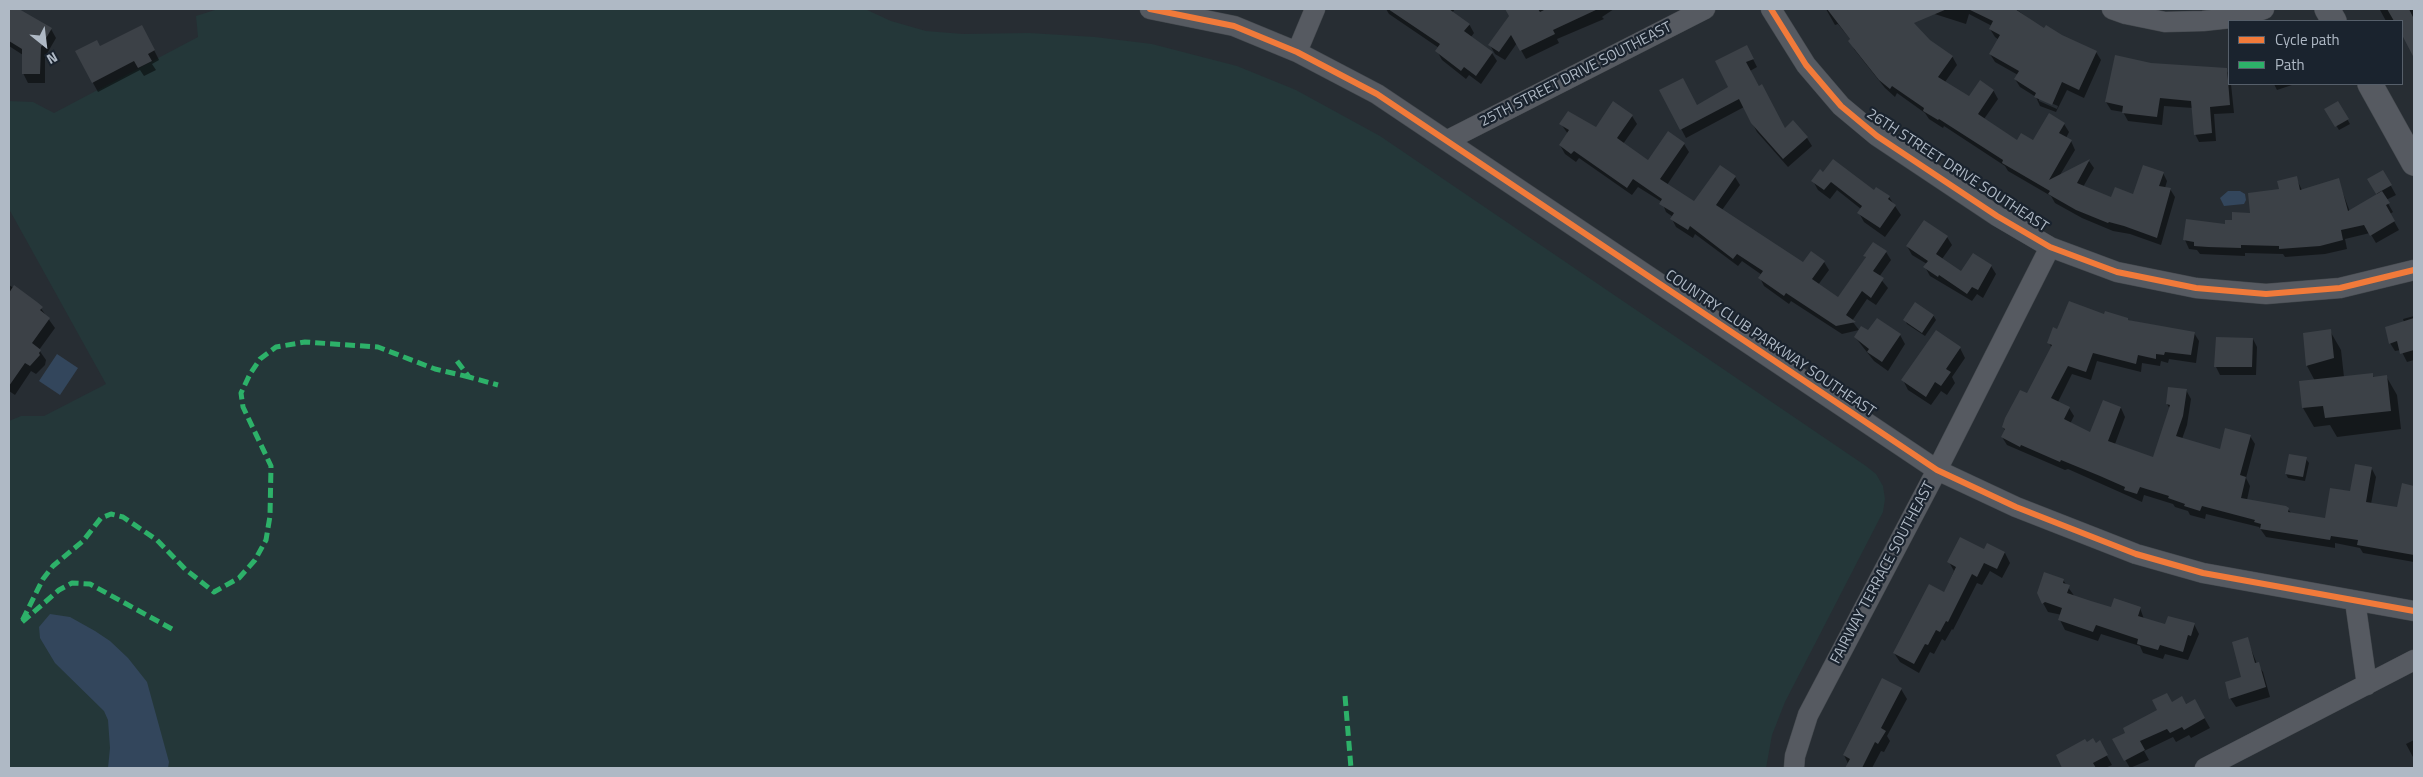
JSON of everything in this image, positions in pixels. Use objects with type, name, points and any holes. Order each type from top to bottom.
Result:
[{"type":"street","name":"COUNTRY CLUB PARKWAY SOUTHEAST","points":[[1150,9],[1234,26],[1297,52],[1377,94],[1937,470],[2016,507],[2136,554],[2202,573],[2414,611]]},
{"type":"street","points":[[1297,52],[1315,9]]},
{"type":"street","name":"25TH STREET DRIVE SOUTHEAST","points":[[1448,140],[1705,9]]},
{"type":"street","name":"26TH STREET DRIVE SOUTHEAST","points":[[1771,9],[1806,65],[1841,106],[1877,136],[1997,216],[2050,247],[2117,272],[2196,288],[2266,294],[2340,288],[2414,270]]},
{"type":"street","points":[[2112,9],[2126,14],[2175,22],[2240,17],[2264,9]]},
{"type":"street","points":[[2327,9],[2333,20]]},
{"type":"street","points":[[2371,85],[2414,162]]},
{"type":"street","name":"FAIRWAY TERRACE SOUTHEAST","points":[[1794,768],[1795,756],[1808,714],[1937,470],[2050,247]]},
{"type":"street","points":[[2355,600],[2367,684]]},
{"type":"street","points":[[2205,768],[2414,660]]},
{"type":"shaded area","points":[[218,9],[865,9],[891,21],[926,31],[963,34],[1029,33],[1095,37],[1152,44],[1237,66],[1296,90],[1380,136],[1866,466],[1876,474],[1883,486],[1885,499],[1883,512],[1785,702],[1772,735],[1766,768],[9,768],[9,421],[21,416],[44,416],[106,384],[9,209],[9,101],[33,102],[54,113],[198,37],[196,16]]},
{"type":"water","points":[[2228,191],[2240,191],[2245,194],[2246,200],[2244,204],[2224,206],[2220,198]]},
{"type":"water","points":[[57,354],[78,368],[60,395],[39,381]]},
{"type":"water","points":[[50,614],[70,617],[110,641],[128,658],[147,682],[169,762],[168,768],[108,768],[110,748],[108,720],[104,711],[55,663],[40,638],[39,627]]},
{"type":"building","points":[[9,9],[19,9],[52,28],[41,47],[40,74],[22,74],[22,49],[9,41]]},
{"type":"building","points":[[1388,9],[1449,9],[1470,24],[1464,31],[1493,52],[1476,76],[1464,67],[1461,71],[1435,51],[1440,44]]},
{"type":"building","points":[[1505,9],[1538,9],[1540,12],[1546,9],[1598,9],[1553,30],[1555,34],[1520,51],[1511,35],[1499,52],[1488,45],[1509,16]]},
{"type":"building","points":[[1827,9],[1947,9],[1914,23],[1930,40],[1953,56],[1938,77],[1969,96],[1980,80],[1994,90],[1978,114],[2017,140],[2021,133],[2033,140],[2049,113],[2065,123],[2059,133],[2072,140],[2049,180],[2090,159],[2077,183],[2111,197],[2115,187],[2133,194],[2143,165],[2164,172],[2159,186],[2171,188],[2157,238],[2124,226],[2108,223],[2076,210],[2048,194],[2050,191],[2002,163],[2003,160],[1939,119],[1923,111],[1924,108],[1892,86],[1890,89],[1879,80],[1848,41],[1850,39]]},
{"type":"building","points":[[1968,9],[2015,9],[2044,28],[2046,25],[2062,35],[2097,51],[2079,90],[2062,82],[2052,105],[2034,97],[2036,93],[2014,79],[2019,71],[1989,54],[2000,35],[1989,29],[1993,21]]},
{"type":"building","points":[[2387,9],[2409,9],[2414,19],[2414,58],[2403,37],[2403,20],[2393,20]]},
{"type":"building","points":[[142,25],[155,50],[148,54],[152,61],[138,68],[134,61],[92,83],[75,51],[97,40],[100,46]]},
{"type":"building","points":[[1747,45],[1754,59],[1746,62],[1759,86],[1762,84],[1785,128],[1793,120],[1808,137],[1783,159],[1751,123],[1739,99],[1680,130],[1659,90],[1683,78],[1697,105],[1728,87],[1715,61]]},
{"type":"building","points":[[2115,55],[2151,63],[2227,68],[2230,105],[2210,107],[2212,133],[2194,135],[2191,101],[2160,98],[2157,117],[2122,113],[2123,106],[2105,102]]},
{"type":"building","points":[[1613,101],[1633,115],[1617,138],[1648,160],[1668,131],[1685,143],[1660,179],[1694,201],[1720,165],[1736,176],[1716,205],[1803,262],[1811,251],[1825,261],[1812,279],[1838,297],[1866,257],[1863,256],[1873,242],[1887,251],[1873,271],[1884,278],[1871,298],[1862,291],[1846,315],[1856,322],[1836,326],[1786,293],[1784,296],[1758,278],[1763,271],[1737,254],[1733,259],[1690,226],[1688,230],[1670,219],[1674,213],[1659,204],[1662,199],[1633,179],[1627,188],[1574,151],[1571,154],[1559,145],[1569,130],[1559,124],[1568,111],[1596,127]]},
{"type":"building","points":[[2338,101],[2349,119],[2335,127],[2324,109]]},
{"type":"building","points":[[1833,159],[1874,190],[1876,187],[1890,196],[1888,199],[1896,205],[1880,228],[1857,213],[1862,206],[1831,182],[1824,190],[1811,181],[1820,169],[1823,172]]},
{"type":"building","points":[[2383,170],[2392,185],[2376,194],[2367,179]]},
{"type":"building","points":[[2297,176],[2300,190],[2339,178],[2348,211],[2382,191],[2390,203],[2386,205],[2395,221],[2370,236],[2364,225],[2341,230],[2343,240],[2320,246],[2279,249],[2279,246],[2241,245],[2241,248],[2208,247],[2194,246],[2194,242],[2183,240],[2186,219],[2225,224],[2225,220],[2232,220],[2232,212],[2250,213],[2248,193],[2279,189],[2277,181]]},
{"type":"building","points":[[1924,220],[1948,236],[1936,254],[1961,271],[1973,253],[1992,265],[1978,290],[1972,287],[1967,294],[1939,275],[1938,277],[1923,267],[1928,261],[1906,246]]},
{"type":"building","points":[[14,285],[43,307],[40,310],[50,318],[32,343],[41,350],[40,355],[30,366],[25,363],[9,386],[9,293]]},
{"type":"building","points":[[2069,301],[2104,314],[2105,311],[2128,318],[2128,320],[2195,332],[2191,355],[2165,352],[2164,355],[2156,354],[2156,359],[2138,355],[2136,364],[2093,353],[2086,372],[2068,366],[2051,398],[2070,407],[2064,419],[2090,432],[2103,400],[2121,407],[2108,441],[2153,457],[2170,405],[2166,404],[2168,387],[2187,389],[2183,416],[2176,436],[2220,449],[2225,428],[2251,435],[2240,475],[2246,477],[2241,498],[2286,506],[2289,508],[2288,512],[2325,518],[2330,488],[2350,491],[2355,464],[2372,467],[2366,502],[2397,507],[2402,483],[2414,486],[2414,555],[2357,545],[2358,540],[2331,536],[2330,540],[2260,529],[2261,524],[2254,522],[2255,520],[2202,506],[2200,511],[2184,506],[2185,504],[2168,498],[2169,496],[2140,487],[2137,494],[2124,490],[2125,487],[2100,476],[2061,460],[2060,462],[2021,445],[2020,447],[2001,437],[2005,429],[2002,427],[2005,418],[2020,390],[2027,393],[2052,345],[2047,343],[2053,327],[2057,329]]},
{"type":"building","points":[[1915,302],[1934,315],[1922,333],[1903,320]]},
{"type":"building","points":[[1877,318],[1901,334],[1882,362],[1867,352],[1869,349],[1854,337],[1861,326],[1868,330]]},
{"type":"building","points":[[2414,318],[2414,350],[2400,354],[2397,341],[2389,344],[2385,327]]},
{"type":"building","points":[[2331,329],[2334,358],[2306,366],[2303,333]]},
{"type":"building","points":[[1936,330],[1961,347],[1946,369],[1951,372],[1941,386],[1935,382],[1926,397],[1901,380]]},
{"type":"building","points":[[2216,337],[2253,338],[2252,367],[2214,367]]},
{"type":"building","points":[[2373,373],[2373,377],[2387,375],[2391,411],[2325,418],[2323,406],[2302,408],[2299,381]]},
{"type":"building","points":[[2289,454],[2307,457],[2303,477],[2285,474]]},
{"type":"building","points":[[1960,537],[1984,549],[1987,543],[2005,552],[1997,569],[1984,563],[1977,577],[1972,574],[1948,622],[1946,621],[1940,632],[1936,630],[1928,645],[1925,644],[1914,664],[1893,653],[1929,584],[1944,592],[1956,567],[1947,562]]},
{"type":"building","points":[[2044,572],[2064,579],[2063,583],[2070,585],[2067,593],[2111,607],[2114,598],[2141,607],[2138,616],[2165,624],[2168,616],[2195,623],[2191,636],[2188,635],[2183,652],[2160,645],[2158,650],[2137,644],[2138,639],[2096,625],[2093,632],[2058,620],[2062,608],[2045,602],[2042,604],[2037,593]]},
{"type":"building","points":[[2248,637],[2255,663],[2259,662],[2266,687],[2229,699],[2225,682],[2241,677],[2232,642]]},
{"type":"building","points":[[1882,678],[1902,688],[1881,728],[1886,731],[1878,744],[1875,742],[1862,768],[1845,768],[1850,759],[1843,755]]},
{"type":"building","points":[[2167,693],[2172,702],[2182,696],[2186,704],[2195,699],[2205,718],[2184,730],[2182,727],[2170,733],[2167,729],[2140,741],[2145,750],[2124,761],[2112,739],[2125,733],[2123,728],[2157,710],[2152,700]]},
{"type":"building","points":[[2093,738],[2096,743],[2100,740],[2108,755],[2093,763],[2096,768],[2062,768],[2056,755],[2085,739],[2087,742]]},
{"type":"marked path","points":[[172,629],[90,584],[72,583],[59,590],[21,623],[43,579],[53,566],[83,541],[101,518],[111,514],[123,517],[157,540],[185,569],[214,592],[239,578],[255,560],[266,540],[270,516],[271,466],[243,407],[241,393],[260,359],[276,347],[305,342],[378,347],[435,369],[469,377]]},
{"type":"marked path","points":[[457,361],[469,377],[498,385]]},
{"type":"marked path","points":[[1345,696],[1351,768]]},
{"type":"cycle path","points":[[1150,9],[1234,26],[1297,52],[1377,94],[1937,470],[2016,507],[2136,554],[2203,573],[2414,611]]},
{"type":"cycle path","points":[[1771,9],[1806,65],[1841,106],[1877,136],[1997,216],[2050,247],[2117,272],[2196,288],[2266,294],[2340,288],[2414,270]]}]
